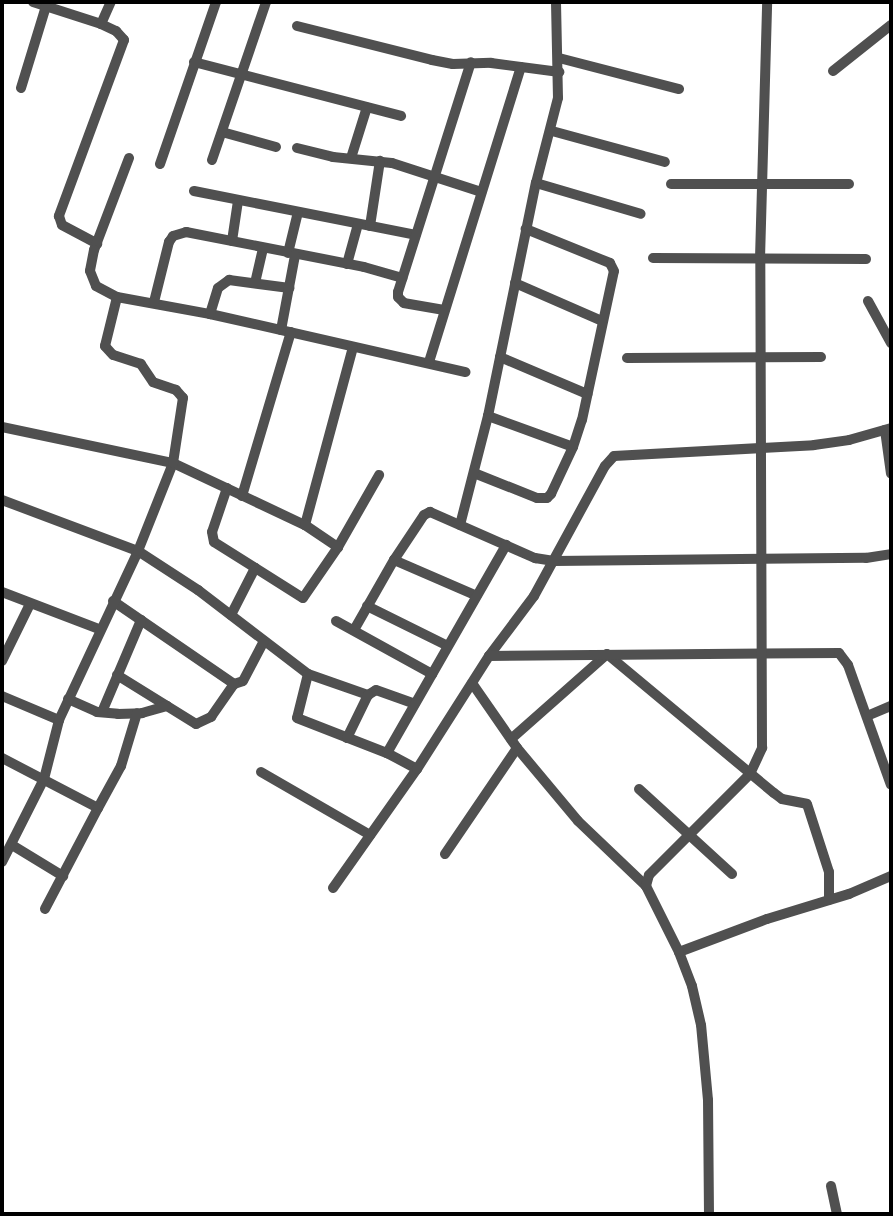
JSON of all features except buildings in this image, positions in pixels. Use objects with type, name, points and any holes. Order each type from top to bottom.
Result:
[{"type":"street","points":[[33,2],[101,24],[121,35],[122,46],[59,216],[62,225],[97,244]]},
{"type":"street","points":[[101,24],[111,2]]},
{"type":"street","points":[[160,164],[216,2]]},
{"type":"street","points":[[212,160],[266,2]]},
{"type":"street","points":[[460,525],[488,416],[536,183],[552,131],[559,72],[556,2]]},
{"type":"street","points":[[646,886],[649,875],[750,774],[762,748],[760,656],[763,447],[760,259],[767,2]]},
{"type":"street","points":[[21,88],[47,6]]},
{"type":"street","points":[[834,71],[891,25]]},
{"type":"street","points":[[297,26],[453,64],[471,61],[559,72]]},
{"type":"street","points":[[559,58],[679,89]]},
{"type":"street","points":[[444,310],[400,301],[398,292],[471,61]]},
{"type":"street","points":[[194,62],[310,90],[401,116]]},
{"type":"street","points":[[429,362],[521,67]]},
{"type":"street","points":[[351,158],[367,107]]},
{"type":"street","points":[[552,131],[665,162]]},
{"type":"street","points":[[222,132],[276,147]]},
{"type":"street","points":[[297,148],[380,161],[481,192]]},
{"type":"street","points":[[130,158],[97,244],[90,271],[96,286],[117,297],[210,314],[464,372]]},
{"type":"street","points":[[370,226],[380,161]]},
{"type":"street","points":[[536,183],[641,214]]},
{"type":"street","points":[[671,184],[849,184]]},
{"type":"street","points":[[194,191],[416,235]]},
{"type":"street","points":[[232,241],[238,201]]},
{"type":"street","points":[[242,496],[286,331],[298,212]]},
{"type":"street","points":[[347,264],[358,224]]},
{"type":"street","points":[[474,473],[537,498],[547,498],[573,447],[587,394],[613,267],[526,229]]},
{"type":"street","points":[[154,302],[173,236],[186,232],[347,264],[402,278]]},
{"type":"street","points":[[255,283],[263,248]]},
{"type":"street","points":[[653,258],[866,259]]},
{"type":"street","points":[[210,314],[218,288],[229,280],[289,288]]},
{"type":"street","points":[[515,283],[602,321]]},
{"type":"street","points":[[2,862],[44,779],[59,720],[99,629],[138,551],[173,463],[183,398],[176,390],[153,382],[141,364],[113,355],[105,346],[117,297]]},
{"type":"street","points":[[868,301],[891,343]]},
{"type":"street","points":[[305,525],[353,347]]},
{"type":"street","points":[[500,357],[587,394]]},
{"type":"street","points":[[627,358],[821,357]]},
{"type":"street","points":[[488,416],[573,447]]},
{"type":"street","points":[[2,427],[173,463],[305,525],[338,547]]},
{"type":"street","points":[[333,888],[417,769],[489,656],[526,606],[554,561],[605,466],[614,456],[849,440],[888,429],[891,474]]},
{"type":"street","points":[[227,488],[212,538],[255,569],[303,598],[338,547],[379,475]]},
{"type":"street","points":[[2,500],[138,551],[231,615],[308,674],[368,695]]},
{"type":"street","points":[[354,630],[394,559],[430,512],[536,558],[554,561],[762,556],[866,558],[891,554]]},
{"type":"street","points":[[387,753],[506,545]]},
{"type":"street","points":[[394,559],[477,596]]},
{"type":"street","points":[[231,615],[255,569]]},
{"type":"street","points":[[2,592],[99,629]]},
{"type":"street","points":[[113,601],[234,684]]},
{"type":"street","points":[[2,662],[30,604]]},
{"type":"street","points":[[368,606],[448,646]]},
{"type":"street","points":[[102,712],[141,620]]},
{"type":"street","points":[[336,621],[432,674]]},
{"type":"street","points":[[117,675],[189,721],[202,724],[211,718],[234,684],[243,681],[264,641]]},
{"type":"street","points":[[489,656],[760,656],[839,653],[848,665],[891,785]]},
{"type":"street","points":[[445,854],[514,743],[607,654]]},
{"type":"street","points":[[607,654],[782,799],[807,804],[829,872],[829,900]]},
{"type":"street","points":[[308,674],[297,718],[387,753],[417,769]]},
{"type":"street","points":[[472,683],[514,743],[599,844],[646,886],[679,952],[692,986],[706,1058],[709,1214]]},
{"type":"street","points":[[347,738],[368,695],[376,690],[415,704]]},
{"type":"street","points":[[2,696],[59,720]]},
{"type":"street","points":[[68,699],[102,712],[136,713],[167,706]]},
{"type":"street","points":[[867,716],[891,706]]},
{"type":"street","points":[[45,909],[121,766],[136,713]]},
{"type":"street","points":[[2,758],[98,808]]},
{"type":"street","points":[[261,772],[370,835]]},
{"type":"street","points":[[639,789],[732,874]]},
{"type":"street","points":[[12,845],[63,876]]},
{"type":"street","points":[[679,952],[891,876]]},
{"type":"street","points":[[831,1186],[837,1214]]}]
